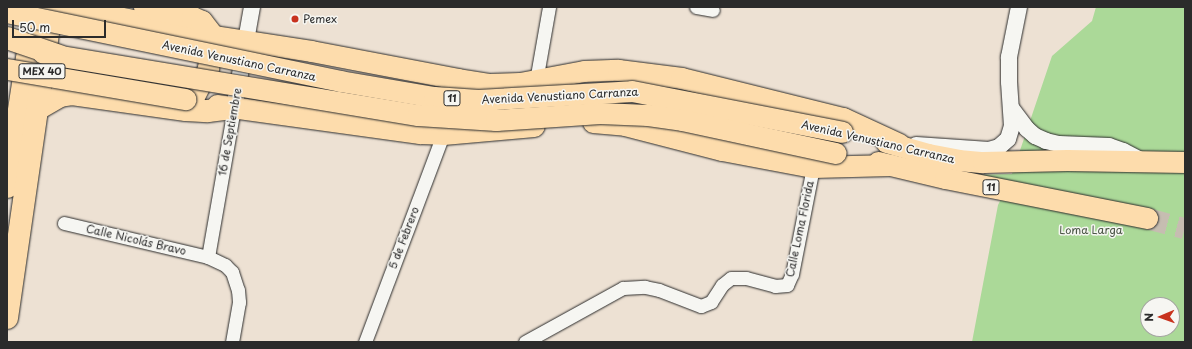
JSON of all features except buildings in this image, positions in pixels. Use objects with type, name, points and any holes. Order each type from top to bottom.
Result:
[{"type":"highway","points":[[7,114],[26,7]]},
{"type":"highway","name":"MEX 40","points":[[7,187],[35,7]]},
{"type":"highway","name":"MEX 40","points":[[7,318],[52,7]]},
{"type":"highway","points":[[145,7],[193,18],[202,22],[213,36]]},
{"type":"highway","points":[[7,38],[60,56]]},
{"type":"highway","points":[[36,110],[60,96],[72,94],[186,110],[208,111],[234,108]]},
{"type":"main road","points":[[68,7],[213,36],[490,84],[536,81],[584,72],[618,70],[637,71],[681,78],[843,118],[899,144]]},
{"type":"main road","name":"Avenida Venustiano Carranza","points":[[7,12],[340,81],[434,97],[485,99],[632,91],[899,144],[928,154],[958,160],[983,162],[1141,160],[1185,162]]},
{"type":"main road","points":[[188,100],[208,68],[213,36]]},
{"type":"main road","name":"Avenida Venustiano Carranza","points":[[7,47],[418,115],[496,120],[600,113],[648,115],[682,120],[945,178],[1147,218]]},
{"type":"main road","points":[[276,114],[270,108],[266,94],[266,75],[270,63],[278,56],[299,50]]},
{"type":"main road","points":[[7,70],[234,108],[420,134],[504,130],[573,122],[600,122],[625,125],[722,150],[813,167],[891,165]]},
{"type":"main road","points":[[625,125],[643,112],[648,102],[646,90],[637,71]]},
{"type":"street","name":"16 de Septiembre","points":[[208,257],[252,7]]},
{"type":"street","points":[[536,81],[549,7]]},
{"type":"street","points":[[696,7],[713,10]]},
{"type":"street","points":[[899,144],[941,145],[981,150],[995,149],[1004,144],[1011,134],[1012,126],[1009,57],[1019,7]]},
{"type":"street","points":[[1012,109],[1027,129],[1035,136],[1046,141],[1059,144],[1109,146],[1141,160]]},
{"type":"street","name":"5 de Febrero","points":[[365,342],[444,134]]},
{"type":"street","name":"Calle Loma Florida","points":[[525,342],[623,288],[645,287],[659,290],[701,306],[711,302],[722,285],[731,278],[746,278],[775,286],[787,285],[792,274],[813,167]]},
{"type":"street","name":"Calle Nicolás Bravo","points":[[64,223],[208,257],[225,265],[232,272],[238,290],[239,302],[232,342]]},
{"type":"green space","name":"Loma Larga","points":[[1096,7],[1185,7],[1185,342],[972,342],[998,205],[1008,185],[968,175],[1012,174],[1052,56],[1092,21]]},
{"type":"tunnel","points":[[1147,218],[1185,228]]},
{"type":"place","name":"Pemex","points":[[295,19]]}]
